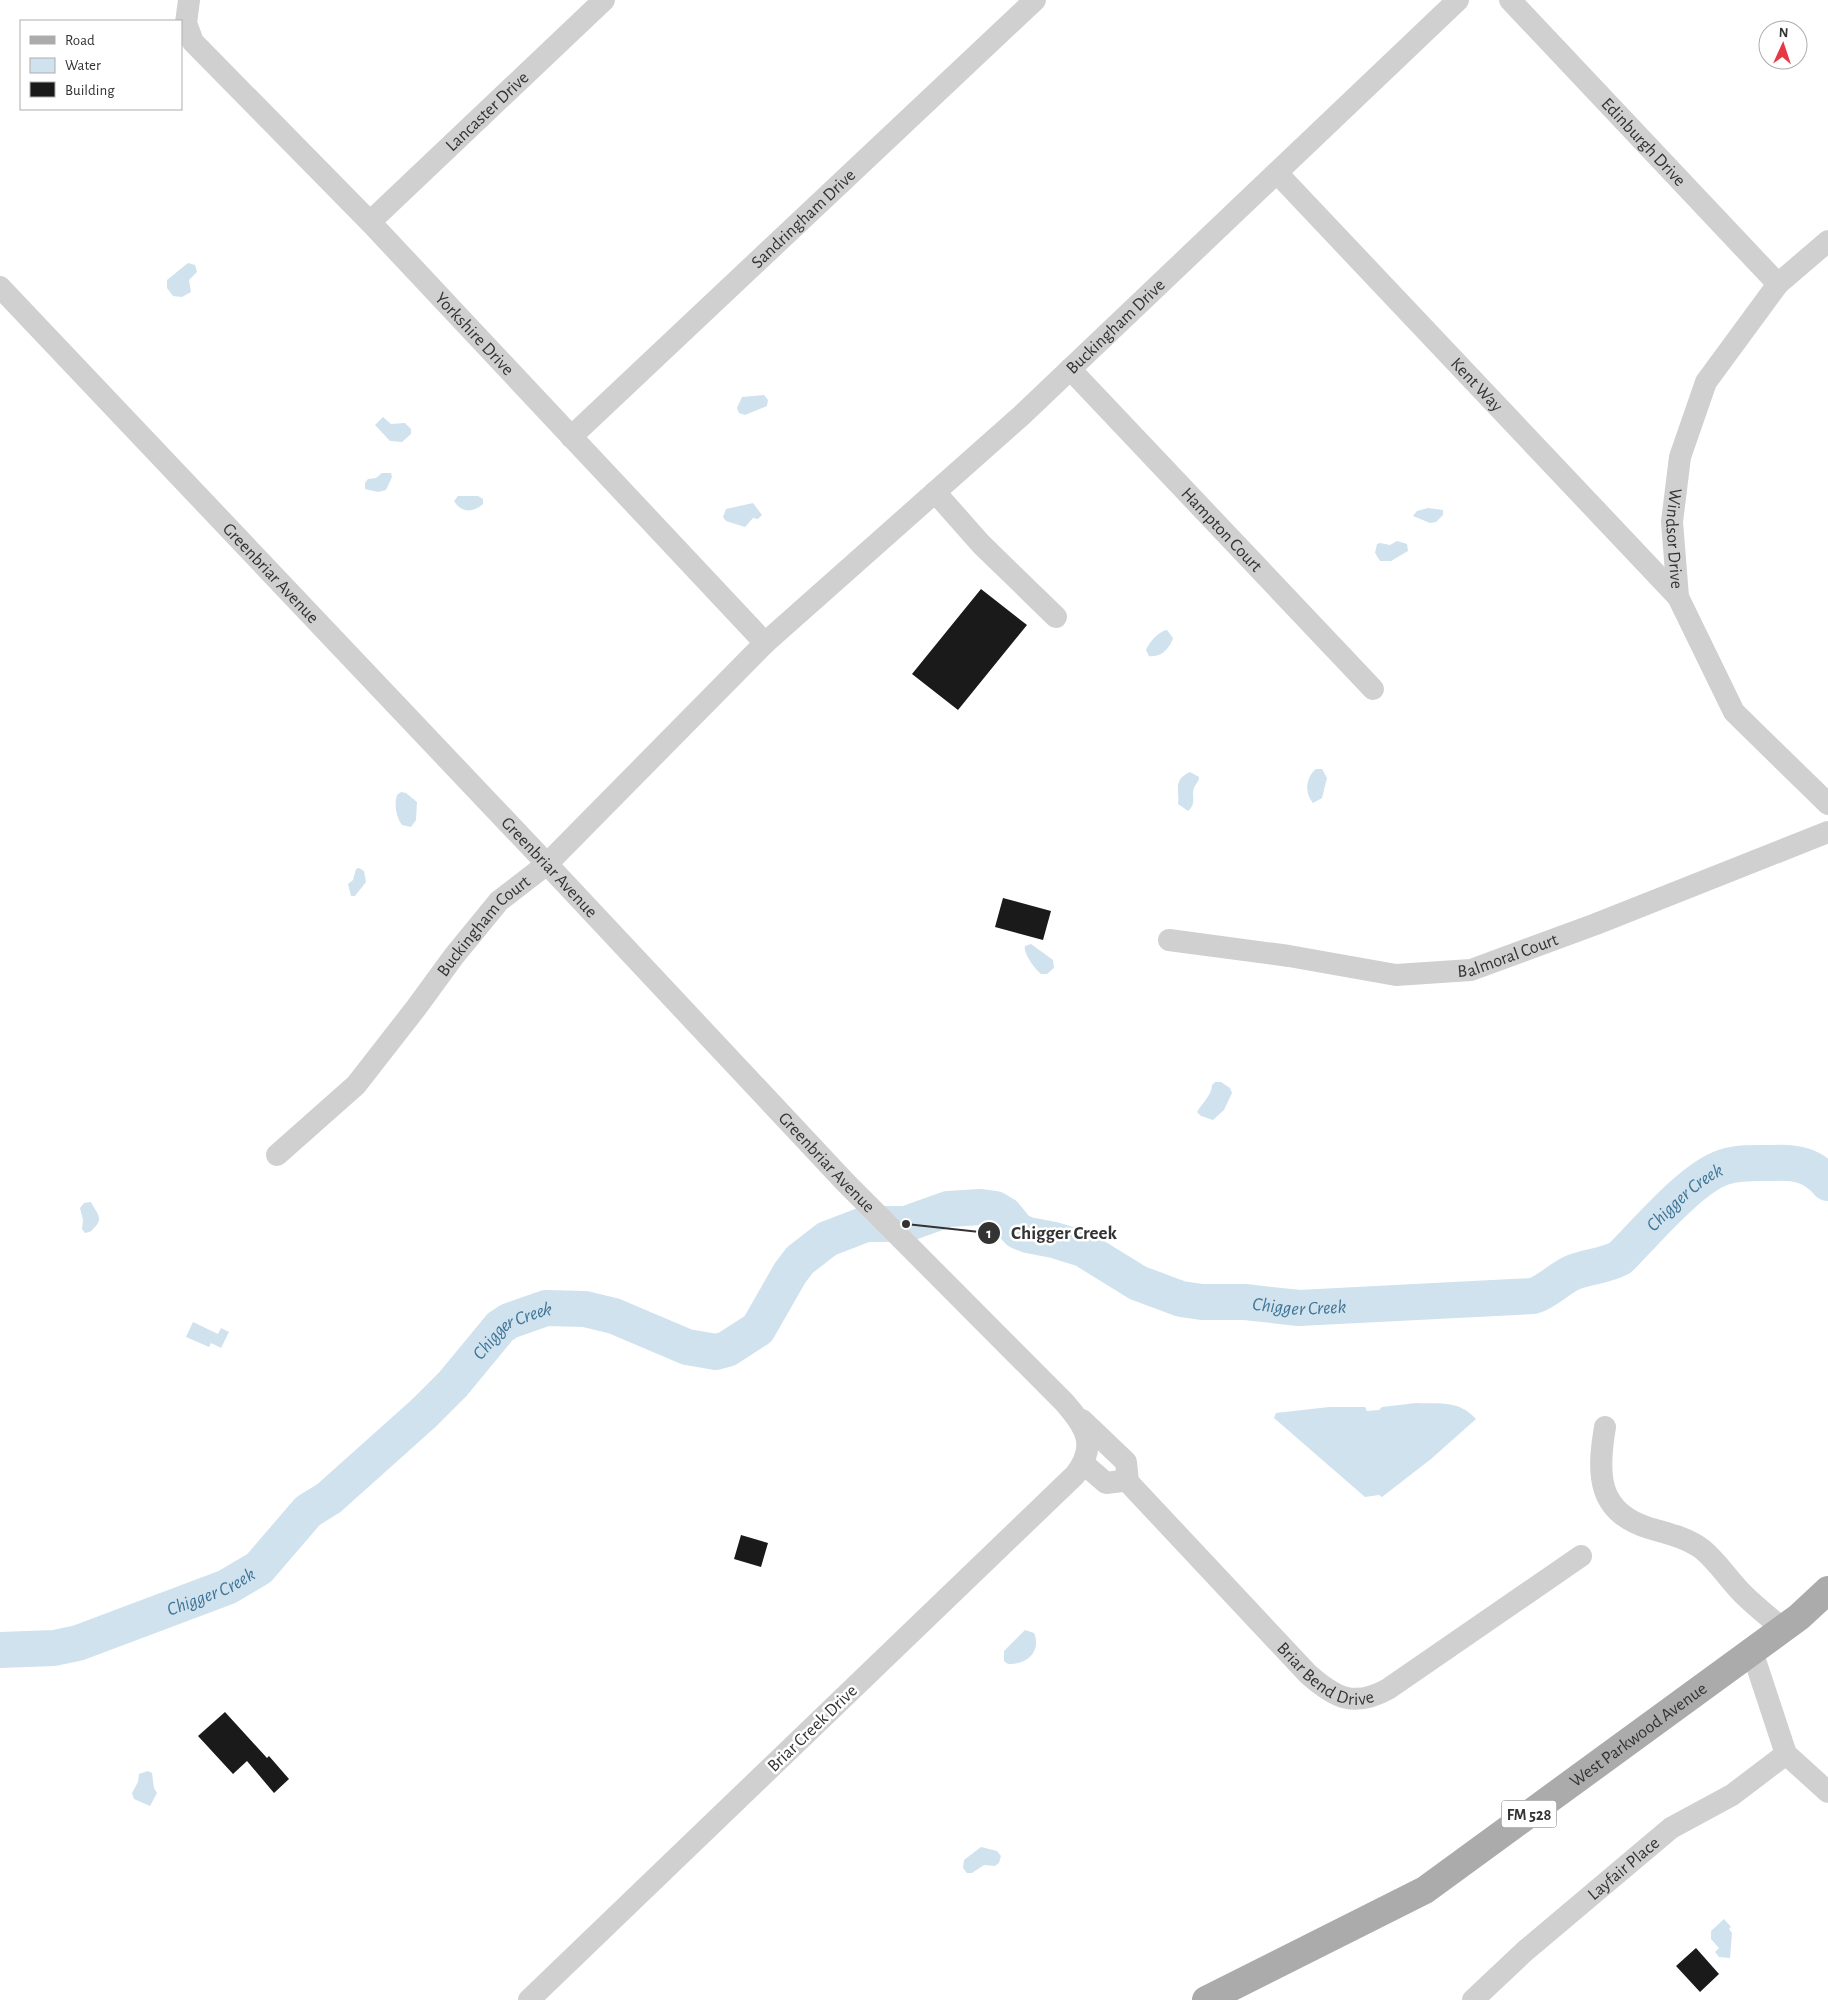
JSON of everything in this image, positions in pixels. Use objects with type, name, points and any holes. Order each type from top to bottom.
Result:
[{"type":"main road","name":"West Parkwood Avenue","points":[[1206,2000],[1425,1890],[1783,1629],[1828,1590]]},
{"type":"street","name":"Yorkshire Drive","points":[[188,0],[186,23],[193,42],[370,222],[570,437],[766,643]]},
{"type":"street","name":"Lancaster Drive","points":[[370,222],[604,0]]},
{"type":"street","name":"Sandringham Drive","points":[[570,437],[1035,0]]},
{"type":"street","name":"Buckingham Drive","points":[[766,643],[936,492],[1070,369],[1458,0]]},
{"type":"street","name":"Edinburgh Drive","points":[[1510,0],[1778,284]]},
{"type":"street","name":"Kent Way","points":[[1277,172],[1678,596]]},
{"type":"street","name":"Windsor Drive","points":[[1828,241],[1778,284],[1706,382],[1680,457],[1672,522],[1678,596],[1734,712],[1828,804]]},
{"type":"street","name":"Greenbriar Avenue","points":[[0,287],[547,864],[846,1183],[1074,1413],[1084,1431],[1086,1458]]},
{"type":"street","name":"Hampton Court","points":[[1070,369],[1374,689]]},
{"type":"street","points":[[936,492],[980,544],[1056,617]]},
{"type":"street","name":"Buckingham Court","points":[[277,1155],[356,1085],[454,956],[499,901],[547,864],[766,643]]},
{"type":"street","name":"Balmoral Court","points":[[1169,940],[1289,956],[1396,976],[1471,970],[1596,924],[1828,832]]},
{"type":"street","name":"Briar Bend Drive","points":[[1074,1413],[1124,1460],[1128,1469],[1128,1482],[1308,1674],[1324,1688],[1349,1699],[1375,1697],[1388,1690],[1581,1556]]},
{"type":"street","points":[[1605,1427],[1601,1452],[1604,1494],[1613,1507],[1627,1519],[1681,1538],[1700,1548],[1717,1562],[1743,1594],[1783,1629]]},
{"type":"street","points":[[1086,1458],[1106,1483],[1128,1482]]},
{"type":"street","name":"Briar Creek Drive","points":[[529,2000],[1075,1474],[1086,1458]]},
{"type":"street","points":[[1752,1651],[1786,1754],[1828,1792]]},
{"type":"street","name":"Layfair Place","points":[[1473,2000],[1525,1951],[1671,1828],[1732,1795],[1786,1754]]},
{"type":"water","points":[[188,263],[195,265],[197,272],[189,280],[191,292],[182,297],[173,296],[167,288],[167,280]]},
{"type":"water","points":[[764,395],[768,400],[767,406],[745,415],[739,413],[737,408],[742,397]]},
{"type":"water","points":[[383,417],[391,424],[405,423],[411,429],[411,434],[402,442],[390,441],[375,425]]},
{"type":"water","points":[[382,473],[391,473],[392,477],[386,490],[378,492],[365,489],[365,483],[368,479],[376,478]]},
{"type":"water","points":[[458,496],[478,496],[483,499],[483,504],[475,509],[464,510],[454,501]]},
{"type":"water","points":[[753,503],[762,515],[758,519],[753,518],[745,527],[726,521],[723,517],[726,509]]},
{"type":"water","points":[[1428,508],[1443,510],[1443,515],[1436,522],[1430,523],[1413,516],[1417,511]]},
{"type":"water","points":[[1397,541],[1407,544],[1408,551],[1391,561],[1380,561],[1375,553],[1377,544],[1390,545]]},
{"type":"water","points":[[1167,630],[1173,638],[1170,645],[1161,654],[1149,656],[1146,650],[1149,644],[1155,637]]},
{"type":"water","points":[[1316,769],[1322,769],[1327,778],[1322,798],[1313,803],[1308,795],[1307,785],[1310,776]]},
{"type":"water","points":[[1190,772],[1199,777],[1193,791],[1193,803],[1188,811],[1178,804],[1178,786],[1184,775]]},
{"type":"water","points":[[401,792],[406,793],[417,802],[416,820],[411,827],[402,825],[397,814],[396,799],[397,795]]},
{"type":"water","points":[[359,868],[364,871],[366,882],[355,896],[351,896],[348,884],[353,880],[356,869]]},
{"type":"water","points":[[1031,944],[1053,960],[1054,968],[1047,974],[1041,974],[1028,957],[1025,946]]},
{"type":"water","points":[[1215,1082],[1221,1082],[1230,1088],[1232,1093],[1224,1110],[1213,1120],[1201,1116],[1197,1112],[1209,1096],[1212,1085]]},
{"type":"water","points":[[91,1202],[99,1221],[92,1230],[85,1233],[82,1229],[83,1220],[80,1208],[84,1203]]},
{"type":"water","points":[[193,1322],[218,1334],[221,1328],[229,1332],[221,1348],[211,1343],[209,1347],[186,1337]]},
{"type":"water","points":[[1416,1403],[1449,1404],[1463,1409],[1476,1419],[1431,1459],[1382,1497],[1379,1495],[1365,1497],[1274,1418],[1276,1413],[1329,1407],[1365,1407],[1367,1411],[1379,1410],[1382,1407]]},
{"type":"water","points":[[1025,1630],[1034,1633],[1036,1646],[1034,1651],[1026,1660],[1015,1664],[1008,1664],[1004,1661],[1004,1651]]},
{"type":"water","points":[[148,1771],[152,1773],[154,1788],[157,1793],[150,1806],[134,1799],[132,1793],[138,1782],[139,1774]]},
{"type":"water","points":[[981,1847],[997,1851],[1001,1856],[999,1863],[995,1866],[984,1865],[972,1873],[967,1873],[963,1868],[964,1860]]},
{"type":"water","points":[[1724,1919],[1731,1927],[1729,1929],[1732,1933],[1730,1958],[1719,1957],[1715,1952],[1719,1948],[1711,1939],[1711,1931]]},
{"type":"building","points":[[981,589],[1027,625],[958,710],[912,674]]},
{"type":"building","points":[[1003,898],[1051,911],[1043,940],[995,927]]},
{"type":"building","points":[[741,1535],[768,1543],[761,1567],[734,1559]]},
{"type":"building","points":[[225,1712],[289,1779],[274,1793],[247,1761],[233,1774],[198,1736]]},
{"type":"building","points":[[1696,1948],[1719,1974],[1700,1992],[1676,1966]]},
{"type":"waterway","name":"Chigger Creek","points":[[0,1650],[54,1648],[78,1643],[227,1587],[259,1568],[308,1511],[329,1498],[424,1413],[453,1384],[500,1327],[509,1321],[546,1308],[585,1309],[614,1316],[687,1347],[716,1352],[727,1349],[758,1329],[790,1273],[800,1260],[827,1239],[866,1224],[906,1224],[948,1209],[981,1207],[995,1209],[1005,1215],[1018,1231],[1083,1249],[1138,1283],[1181,1299],[1202,1302],[1245,1302],[1299,1308],[1533,1296],[1574,1272],[1609,1263],[1620,1258],[1683,1194],[1697,1182],[1724,1167],[1748,1163],[1797,1164],[1810,1168],[1828,1183]]},
{"type":"place","name":"Chigger Creek","points":[[906,1224]]}]
